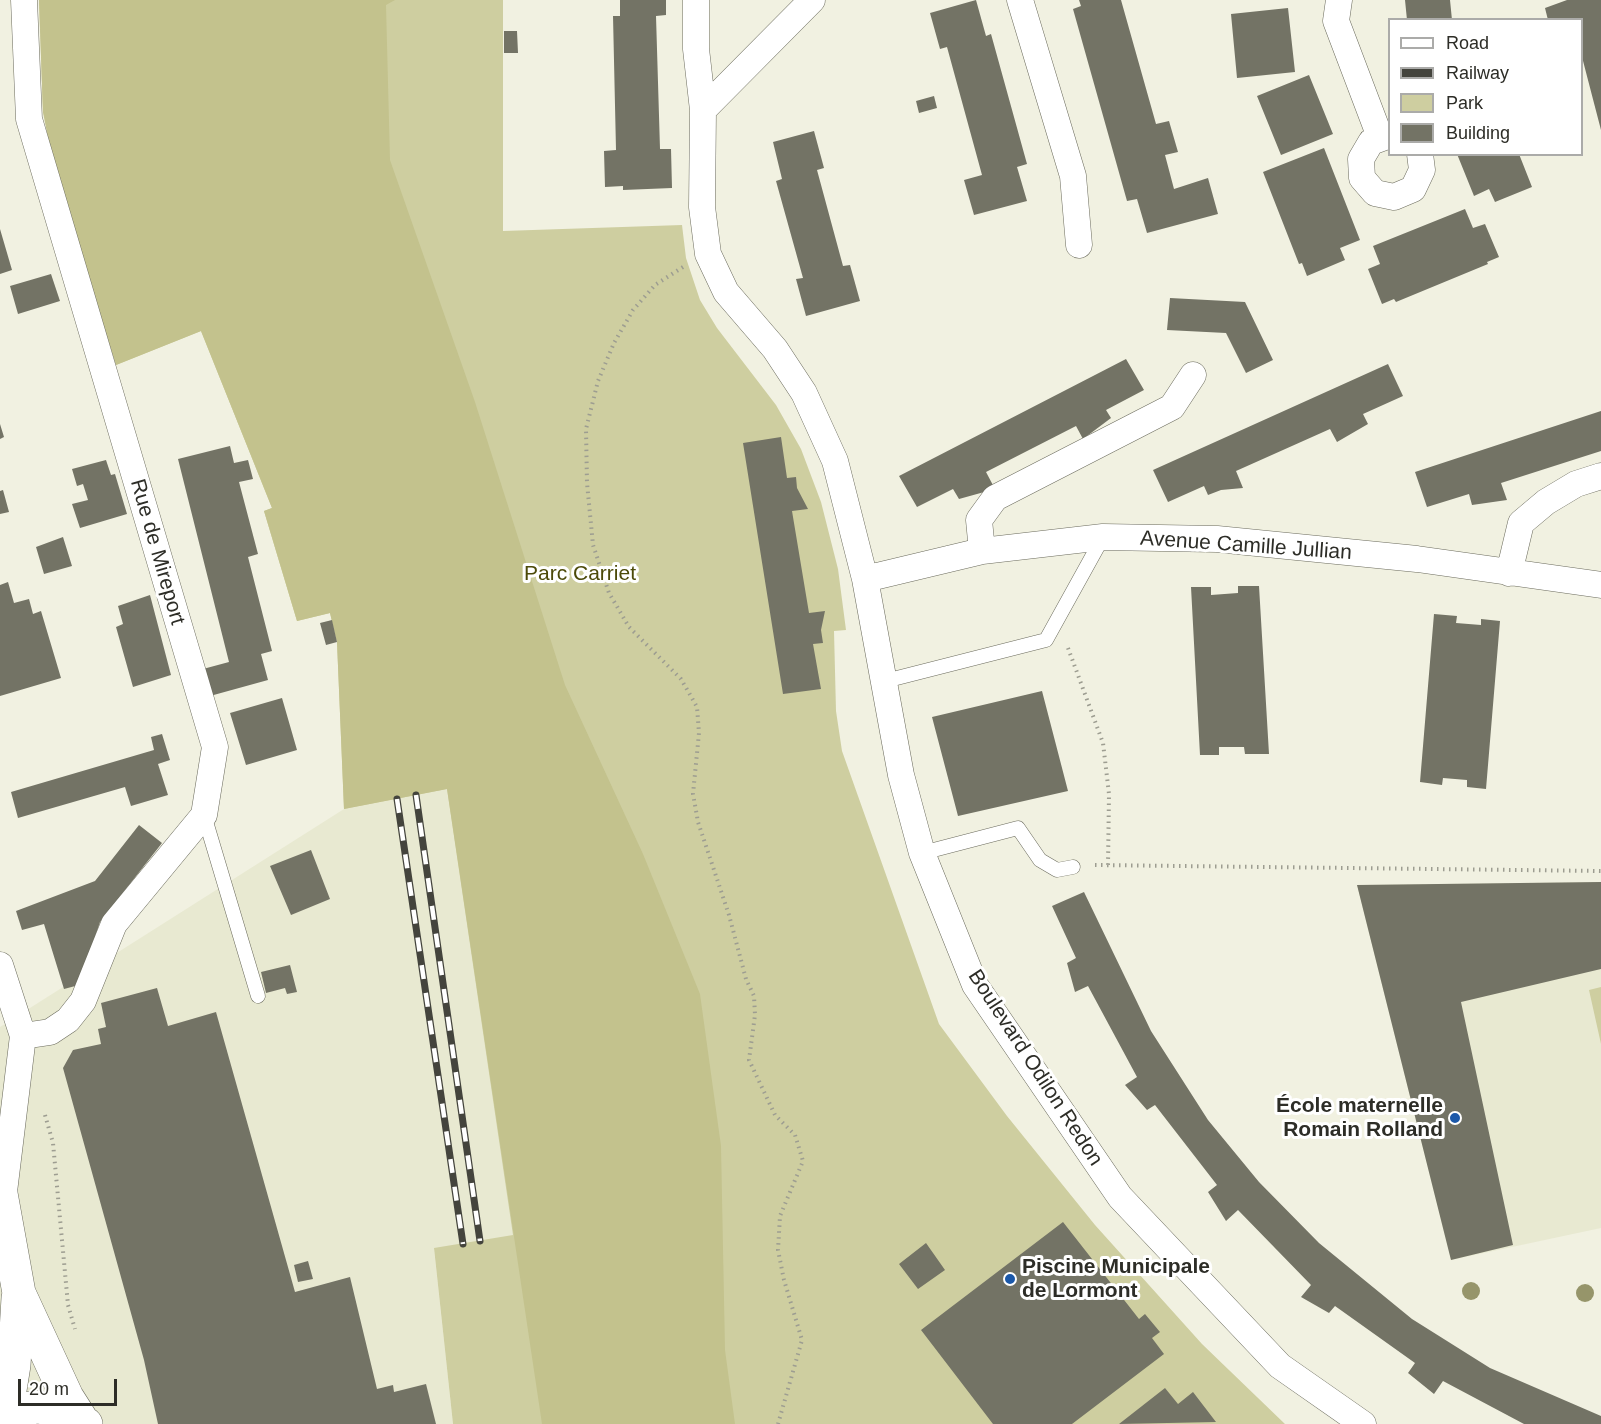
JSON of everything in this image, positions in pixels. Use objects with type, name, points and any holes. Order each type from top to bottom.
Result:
[{"type":"main road","points":[[0,1408],[10,1390],[19,1293],[2,1194]]},
{"type":"main road","points":[[19,1293],[67,1397],[84,1422]]},
{"type":"main road","points":[[0,1417],[14,1411],[37,1407],[60,1410],[84,1422]]},
{"type":"street","name":"Rue de Mireport","points":[[24,0],[29,119],[215,747],[204,815]]},
{"type":"street","name":"Boulevard Odilon Redon","points":[[696,0],[696,49],[703,110],[702,207],[708,254],[726,292],[775,349],[804,393],[835,461],[866,579],[901,775],[922,853],[975,985],[1120,1197],[1280,1366],[1363,1424]]},
{"type":"street","points":[[703,110],[812,0]]},
{"type":"street","points":[[1020,0],[1074,176],[1079,245]]},
{"type":"street","points":[[1339,0],[1336,21],[1385,136],[1365,149],[1360,169],[1367,187],[1375,193],[1394,197],[1413,189],[1422,170],[1419,156]]},
{"type":"street","points":[[982,551],[979,520],[995,498],[1172,406],[1192,375]]},
{"type":"street","points":[[1509,573],[1521,523],[1546,502],[1576,484],[1601,476]]},
{"type":"street","name":"Avenue Camille Jullian","points":[[866,579],[982,551],[1103,537],[1217,539],[1417,560],[1601,585]]},
{"type":"street","points":[[23,1036],[50,1032],[68,1020],[83,1001],[114,924],[204,815]]},
{"type":"street","points":[[0,965],[23,1036],[2,1194]]},
{"type":"lane","points":[[885,681],[1046,640],[1103,537]]},
{"type":"lane","points":[[204,815],[258,996]]},
{"type":"lane","points":[[922,853],[1018,828],[1040,860],[1057,870],[1073,867]]},
{"type":"path","points":[[708,254],[655,285],[633,310],[614,343],[598,381],[586,429],[587,483],[593,545],[609,593],[628,627],[681,679],[696,707],[699,733],[693,794],[698,822],[729,915],[746,979],[754,996],[755,1015],[749,1060],[775,1115],[795,1135],[803,1161],[780,1216],[780,1260],[802,1340],[778,1424]]},
{"type":"path","points":[[1059,617],[1075,672],[1103,743],[1109,794],[1108,866]]},
{"type":"path","points":[[1073,867],[1601,871]]},
{"type":"path","points":[[44,1111],[53,1143],[72,1317]]},
{"type":"shaded area","points":[[39,0],[395,0],[386,5],[390,160],[475,402],[565,685],[643,854],[700,994],[721,1146],[725,1350],[735,1424],[542,1424],[447,789],[344,809],[337,642],[330,613],[297,621],[264,511],[272,508],[201,331],[116,365],[55,175],[43,112]]},
{"type":"shaded area","points":[[447,789],[514,1236],[434,1249],[453,1424],[0,1424],[0,1027],[344,809]]},
{"type":"shaded area","points":[[1601,882],[1601,1228],[1451,1260],[1357,885]]},
{"type":"green space","name":"Parc Carriet","points":[[39,0],[503,0],[503,231],[682,225],[686,258],[700,300],[717,328],[776,405],[801,449],[821,502],[838,569],[846,630],[834,631],[836,711],[842,751],[939,1024],[1007,1116],[1095,1225],[1202,1344],[1285,1424],[453,1424],[434,1248],[513,1235],[447,789],[344,809],[337,642],[330,613],[297,621],[264,511],[272,508],[201,331],[116,365],[43,112]]},
{"type":"green space","points":[[1601,987],[1601,1044],[1589,990]]},
{"type":"building","points":[[620,0],[666,0],[666,15],[656,16],[660,149],[671,149],[672,188],[623,190],[623,186],[605,187],[604,151],[616,150],[613,16],[620,16]]},
{"type":"building","points":[[976,0],[986,36],[991,34],[1027,164],[1017,167],[1027,201],[974,215],[964,180],[982,175],[947,47],[940,49],[930,13]]},
{"type":"building","points":[[1079,0],[1121,0],[1156,124],[1169,121],[1178,152],[1165,155],[1174,189],[1208,178],[1218,214],[1147,233],[1137,199],[1127,201],[1073,9],[1081,6]]},
{"type":"building","points":[[1405,0],[1450,0],[1452,18],[1407,18]]},
{"type":"building","points":[[1567,0],[1601,0],[1601,130],[1583,61],[1583,18],[1548,18],[1545,8]]},
{"type":"building","points":[[1288,8],[1295,72],[1237,78],[1231,14]]},
{"type":"building","points":[[504,31],[517,31],[518,53],[504,53]]},
{"type":"building","points":[[1309,75],[1333,134],[1281,155],[1257,96]]},
{"type":"building","points":[[934,96],[937,108],[919,113],[916,101]]},
{"type":"building","points":[[814,131],[824,168],[817,170],[843,266],[850,265],[860,301],[806,316],[796,279],[803,278],[776,181],[782,179],[773,142]]},
{"type":"building","points":[[1324,148],[1360,240],[1340,248],[1345,260],[1307,276],[1302,263],[1299,264],[1263,172]]},
{"type":"building","points":[[1458,156],[1520,156],[1532,187],[1495,202],[1489,189],[1474,196]]},
{"type":"building","points":[[1465,209],[1473,228],[1485,224],[1499,257],[1487,262],[1488,264],[1396,302],[1394,299],[1382,304],[1368,269],[1380,264],[1373,246]]},
{"type":"building","points":[[0,229],[12,270],[0,274]]},
{"type":"building","points":[[51,274],[60,301],[18,314],[10,286]]},
{"type":"building","points":[[1170,298],[1245,302],[1273,360],[1246,373],[1226,333],[1167,330]]},
{"type":"building","points":[[1126,359],[1144,390],[1106,410],[1111,418],[1083,439],[1076,426],[986,472],[995,489],[959,499],[953,489],[917,507],[899,476]]},
{"type":"building","points":[[1388,364],[1403,396],[1363,414],[1368,424],[1337,442],[1330,429],[1236,471],[1243,488],[1221,490],[1208,495],[1204,486],[1168,502],[1153,470]]},
{"type":"building","points":[[1601,411],[1601,451],[1501,483],[1507,500],[1472,505],[1469,494],[1427,507],[1415,472]]},
{"type":"building","points":[[0,424],[4,437],[0,439]]},
{"type":"building","points":[[781,437],[787,478],[796,477],[797,488],[808,509],[792,511],[809,613],[825,611],[821,630],[823,643],[813,644],[821,689],[783,694],[743,443]]},
{"type":"building","points":[[230,446],[234,463],[248,460],[253,479],[239,482],[258,554],[248,557],[272,651],[261,654],[268,680],[210,696],[203,669],[229,662],[178,459]]},
{"type":"building","points":[[106,460],[111,475],[115,474],[127,514],[80,528],[72,504],[88,500],[83,484],[77,486],[72,469]]},
{"type":"building","points":[[3,490],[9,512],[0,514],[0,491]]},
{"type":"building","points":[[63,537],[72,566],[44,574],[36,547]]},
{"type":"building","points":[[8,582],[14,603],[29,599],[33,614],[41,611],[61,678],[0,696],[0,585]]},
{"type":"building","points":[[1238,586],[1259,586],[1269,754],[1245,754],[1244,747],[1219,747],[1219,755],[1200,755],[1191,587],[1211,587],[1211,595],[1238,593]]},
{"type":"building","points":[[150,595],[171,675],[133,687],[116,627],[123,624],[118,606]]},
{"type":"building","points":[[1434,614],[1457,616],[1456,623],[1481,625],[1481,619],[1500,621],[1486,789],[1467,787],[1467,780],[1443,778],[1442,785],[1420,782]]},
{"type":"building","points":[[332,620],[337,642],[326,645],[320,623]]},
{"type":"building","points":[[1042,691],[1068,791],[958,816],[932,717]]},
{"type":"building","points":[[282,698],[297,750],[246,765],[230,713]]},
{"type":"building","points":[[162,734],[170,760],[158,764],[168,795],[131,806],[125,787],[18,818],[11,792],[154,750],[151,737]]},
{"type":"building","points":[[139,825],[162,843],[100,922],[79,985],[64,989],[44,924],[22,930],[16,911],[95,881]]},
{"type":"building","points":[[311,850],[330,899],[291,915],[270,866]]},
{"type":"building","points":[[1601,882],[1601,969],[1461,1002],[1513,1245],[1451,1260],[1357,885]]},
{"type":"building","points":[[1084,892],[1151,1031],[1208,1120],[1259,1182],[1319,1243],[1412,1319],[1490,1368],[1601,1416],[1601,1424],[1524,1424],[1443,1381],[1434,1394],[1408,1373],[1415,1363],[1335,1306],[1329,1313],[1301,1297],[1311,1285],[1238,1210],[1226,1221],[1208,1192],[1217,1185],[1155,1105],[1147,1110],[1125,1085],[1137,1077],[1088,986],[1075,992],[1067,963],[1076,958],[1052,906]]},
{"type":"building","points":[[290,965],[297,992],[287,994],[285,988],[266,993],[261,972]]},
{"type":"building","points":[[157,988],[168,1026],[216,1012],[295,1292],[350,1277],[377,1389],[393,1385],[394,1392],[426,1384],[436,1424],[158,1424],[144,1360],[63,1068],[73,1050],[101,1044],[98,1029],[106,1027],[101,1003]]},
{"type":"building","points":[[1063,1222],[1139,1319],[1145,1314],[1160,1332],[1152,1338],[1164,1354],[1072,1424],[993,1424],[921,1330]]},
{"type":"building","points":[[926,1243],[945,1270],[918,1289],[899,1264]]},
{"type":"building","points":[[308,1261],[313,1279],[298,1282],[294,1265]]},
{"type":"building","points":[[1165,1388],[1178,1404],[1193,1392],[1216,1422],[1119,1424]]},
{"type":"railway","points":[[416,795],[480,1241]]},
{"type":"railway","points":[[397,799],[463,1244]]},
{"type":"place","name":"École maternelle Romain Rolland","points":[[1455,1118]]},
{"type":"place","name":"Piscine Municipale de Lormont","points":[[1010,1279]]}]
